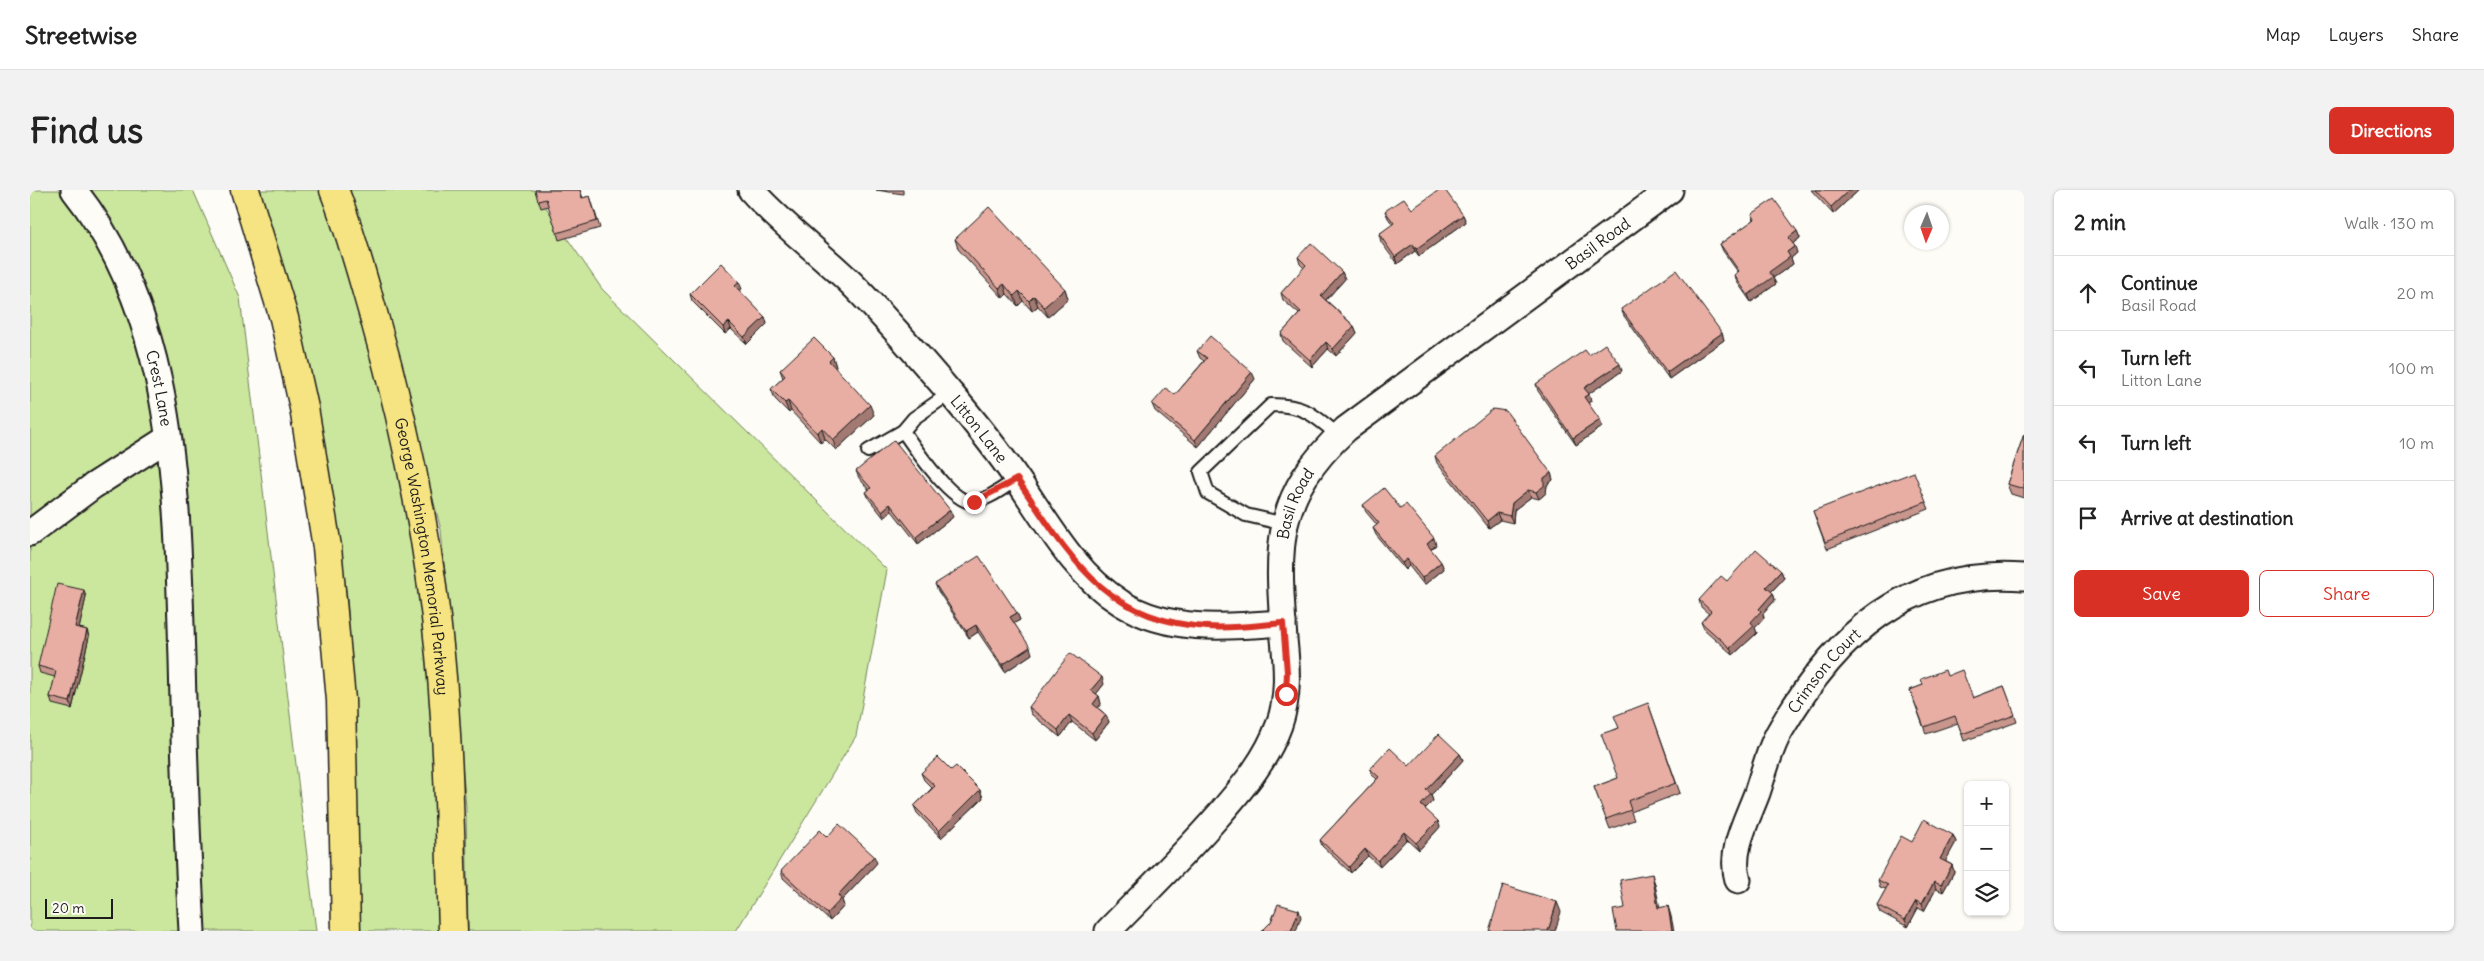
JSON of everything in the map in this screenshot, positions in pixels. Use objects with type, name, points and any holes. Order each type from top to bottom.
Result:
[{"type":"highway","points":[[245,190],[284,318],[304,408],[327,547],[341,718],[346,931]]},
{"type":"highway","name":"George Washington Memorial Parkway","points":[[334,190],[354,248],[396,393],[420,509],[440,653],[449,773],[453,931]]},
{"type":"street","name":"Crest Lane","points":[[30,532],[93,486],[168,438],[153,359],[134,293],[106,240],[74,190]]},
{"type":"street","name":"Litton Lane","points":[[751,190],[850,282],[950,392],[1017,479],[1078,566],[1094,582],[1121,603],[1157,618],[1175,623],[1206,627],[1283,623]]},
{"type":"street","name":"Basil Road","points":[[1108,931],[1182,857],[1233,799],[1265,758],[1279,724],[1286,694],[1287,672],[1279,566],[1285,524],[1290,506],[1304,477],[1323,451],[1339,436],[1481,328],[1670,190]]},
{"type":"street","points":[[168,438],[178,517],[186,818],[192,931]]},
{"type":"street","name":"Crimson Court","points":[[1738,880],[1734,869],[1737,846],[1780,730],[1838,649],[1880,612],[1909,596],[1943,584],[1971,578],[2024,577]]},
{"type":"lane","points":[[868,451],[903,431],[914,418],[950,392]]},
{"type":"lane","points":[[1285,524],[1246,515],[1208,493],[1201,472],[1271,405],[1293,405],[1316,417],[1339,436]]},
{"type":"lane","points":[[903,431],[944,483],[965,502],[974,502],[1017,479]]},
{"type":"green space","points":[[30,190],[193,190],[240,298],[316,931],[30,931]]},
{"type":"green space","points":[[258,190],[322,190],[342,246],[388,421],[425,617],[439,855],[441,931],[360,931],[356,731],[347,596],[315,392]]},
{"type":"green space","points":[[344,190],[534,190],[602,289],[887,570],[856,736],[736,931],[468,931],[466,807],[441,530],[371,257]]},
{"type":"building","points":[[535,190],[580,190],[582,198],[590,196],[597,221],[557,233],[546,199],[538,201]]},
{"type":"building","points":[[1439,190],[1445,190],[1463,215],[1416,249],[1413,244],[1395,257],[1379,234],[1394,223],[1385,211],[1404,198],[1412,209]]},
{"type":"building","points":[[1815,190],[1849,190],[1831,207]]},
{"type":"building","points":[[1774,199],[1797,231],[1788,238],[1795,246],[1787,252],[1790,257],[1769,272],[1773,277],[1748,295],[1734,275],[1739,271],[1720,244],[1755,219],[1752,214]]},
{"type":"building","points":[[989,207],[1065,289],[1044,307],[1034,296],[1029,301],[1019,291],[1014,296],[1004,284],[999,288],[955,239]]},
{"type":"building","points":[[1311,243],[1342,272],[1321,296],[1354,326],[1333,349],[1326,342],[1310,360],[1281,334],[1301,312],[1281,293],[1306,265],[1298,257]]},
{"type":"building","points":[[721,263],[739,282],[735,286],[765,317],[744,337],[729,322],[723,327],[690,294]]},
{"type":"building","points":[[1676,270],[1722,333],[1667,372],[1621,309]]},
{"type":"building","points":[[1210,336],[1252,372],[1195,440],[1152,404],[1166,388],[1175,395],[1207,358],[1197,351]]},
{"type":"building","points":[[814,338],[833,357],[829,361],[870,405],[833,440],[822,428],[817,433],[788,401],[785,403],[771,389],[785,376],[780,370]]},
{"type":"building","points":[[1605,344],[1620,364],[1584,388],[1589,394],[1584,397],[1600,420],[1573,438],[1536,384],[1585,350],[1589,355]]},
{"type":"building","points":[[1493,409],[1506,411],[1551,473],[1544,478],[1544,486],[1536,492],[1528,490],[1512,503],[1510,516],[1497,513],[1487,521],[1435,456]]},
{"type":"building","points":[[2024,434],[2024,489],[2007,484]]},
{"type":"building","points":[[894,440],[950,510],[916,537],[890,504],[882,511],[866,492],[871,488],[856,471]]},
{"type":"building","points":[[1914,472],[1926,502],[1825,542],[1813,511]]},
{"type":"building","points":[[1384,488],[1400,508],[1406,504],[1434,538],[1427,544],[1441,562],[1422,578],[1407,559],[1402,563],[1373,528],[1379,523],[1363,505]]},
{"type":"building","points":[[1756,549],[1781,571],[1766,587],[1773,593],[1751,622],[1754,626],[1730,648],[1701,622],[1711,611],[1699,600],[1721,576],[1727,581]]},
{"type":"building","points":[[979,556],[1017,613],[1010,617],[1030,647],[1002,665],[976,625],[966,631],[935,584]]},
{"type":"building","points":[[57,584],[84,590],[75,627],[87,630],[70,702],[50,697],[56,671],[38,666]]},
{"type":"building","points":[[1070,653],[1102,677],[1091,690],[1099,696],[1093,704],[1106,715],[1092,733],[1069,715],[1058,730],[1029,707]]},
{"type":"building","points":[[1945,670],[1947,676],[1962,670],[1973,698],[2004,686],[2015,715],[1962,734],[1955,716],[1924,727],[1910,690],[1923,685],[1921,679]]},
{"type":"building","points":[[1648,703],[1676,783],[1628,801],[1631,810],[1606,819],[1594,787],[1618,778],[1601,734],[1619,728],[1614,716]]},
{"type":"building","points":[[1439,734],[1460,754],[1426,790],[1431,794],[1421,805],[1438,821],[1416,843],[1404,832],[1378,861],[1365,849],[1349,867],[1320,840],[1379,777],[1370,769],[1390,748],[1409,766]]},
{"type":"building","points":[[938,757],[951,770],[956,766],[980,790],[939,831],[914,806],[935,786],[921,773]]},
{"type":"building","points":[[1924,819],[1953,835],[1940,859],[1952,865],[1941,885],[1934,882],[1922,904],[1916,901],[1905,920],[1877,905],[1888,885],[1878,880],[1901,836],[1912,842]]},
{"type":"building","points":[[839,824],[874,856],[838,895],[841,899],[827,914],[781,871],[820,830],[827,837]]},
{"type":"building","points":[[1652,874],[1658,908],[1668,906],[1672,931],[1617,931],[1613,910],[1625,908],[1620,880]]},
{"type":"building","points":[[1503,885],[1557,902],[1548,931],[1489,931]]},
{"type":"building","points":[[1278,904],[1299,910],[1291,931],[1262,931],[1271,922]]},
{"type":"route","points":[[974,502],[1017,479],[1078,566],[1094,582],[1121,603],[1148,616],[1175,623],[1206,627],[1226,628],[1283,623],[1287,672],[1286,694]]}]
